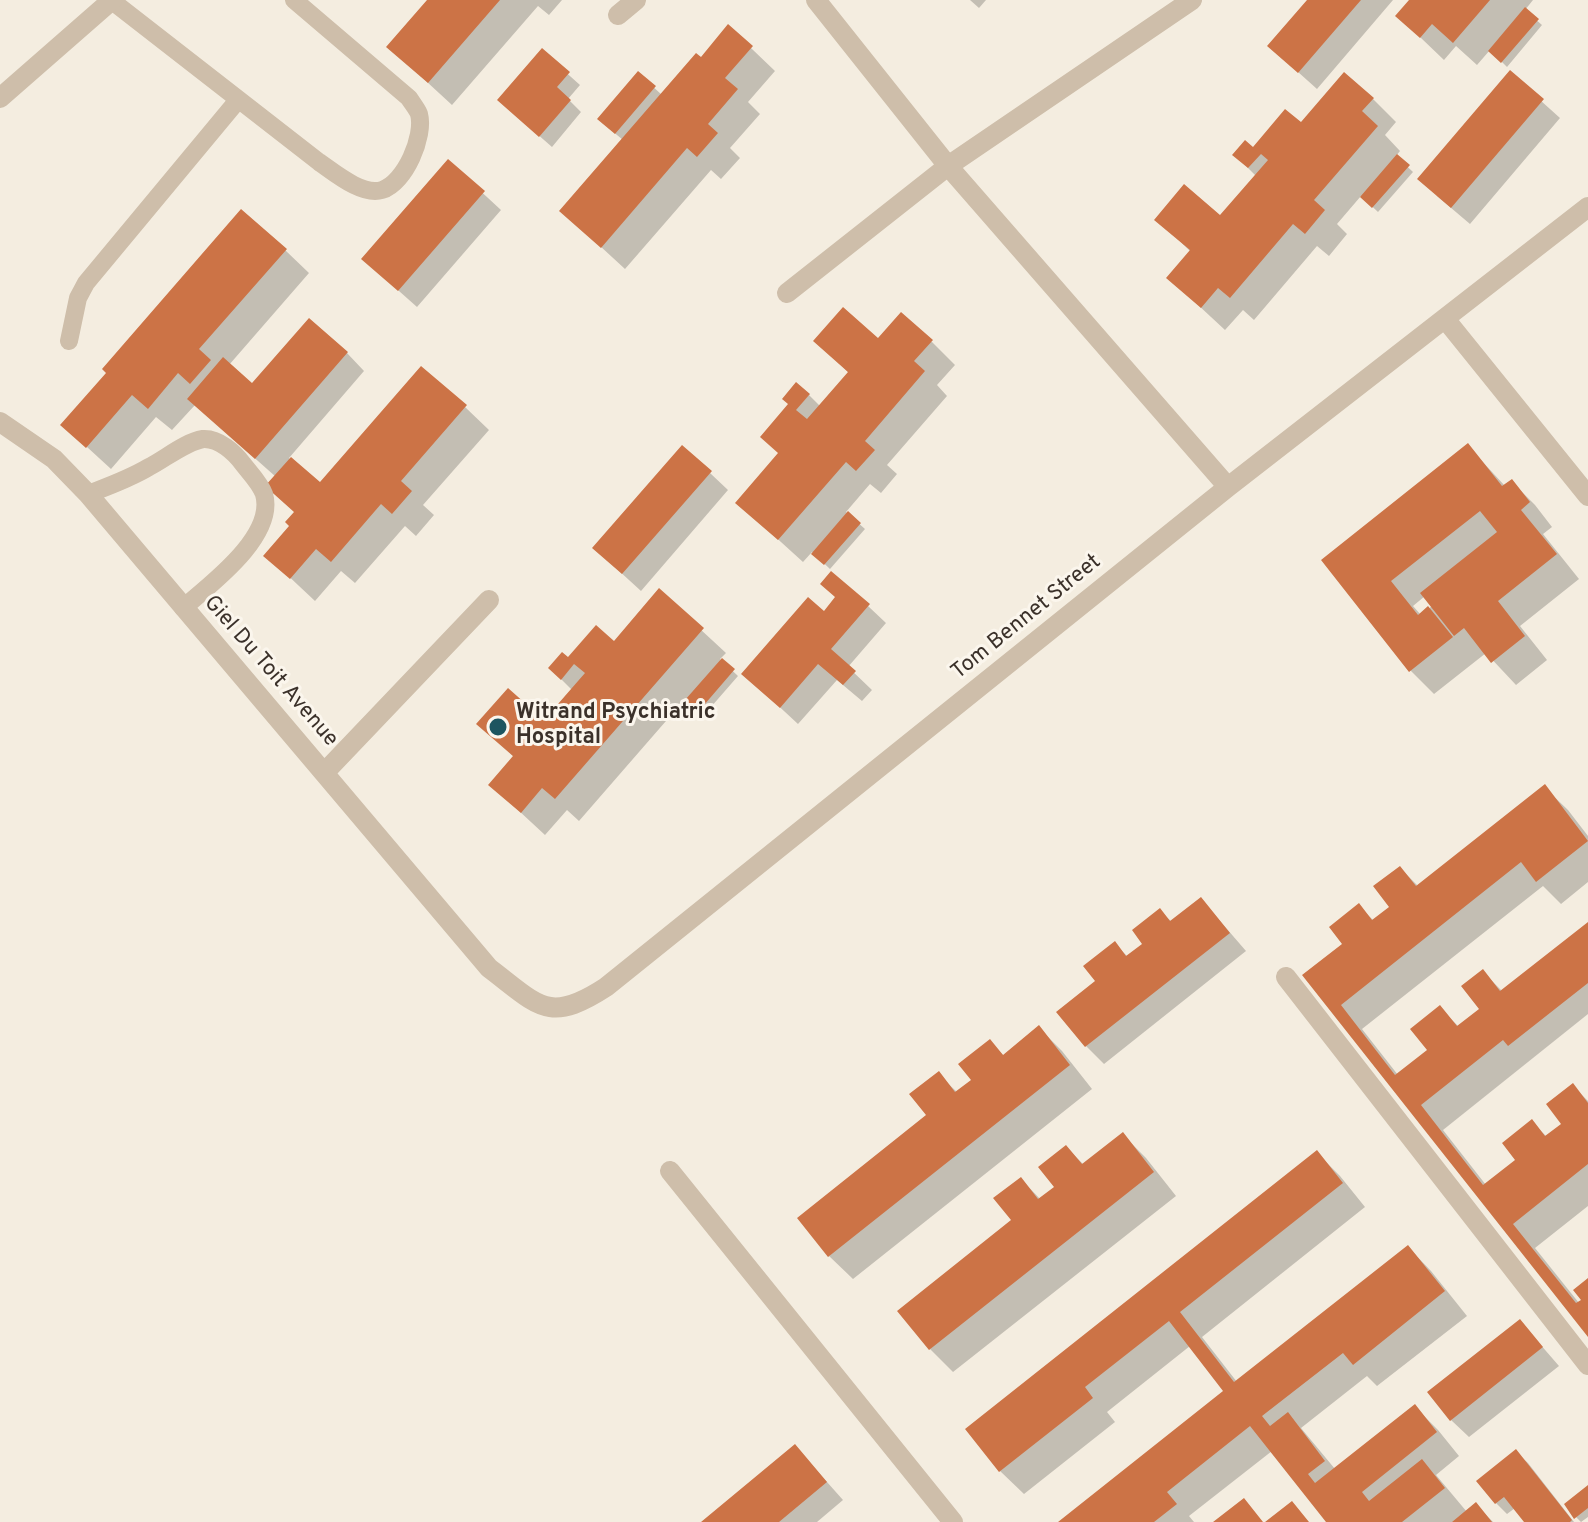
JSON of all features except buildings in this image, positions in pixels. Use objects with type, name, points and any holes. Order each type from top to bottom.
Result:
[{"type":"street","points":[[0,98],[112,0]]},
{"type":"street","points":[[618,15],[636,0]]},
{"type":"street","points":[[816,0],[948,166],[1228,487]]},
{"type":"street","points":[[787,293],[948,166],[1192,0]]},
{"type":"street","name":"Tom Bennet Street","points":[[489,968],[531,1000],[547,1008],[573,1006],[606,987],[1228,487],[1588,207]]},
{"type":"street","points":[[1446,320],[1588,496]]},
{"type":"street","name":"Giel Du Toit Avenue","points":[[0,422],[54,459],[88,494],[489,968]]},
{"type":"street","points":[[325,772],[489,600]]},
{"type":"street","points":[[1286,977],[1588,1365]]},
{"type":"street","points":[[670,1171],[953,1522]]},
{"type":"lane","points":[[112,0],[319,162],[349,181],[370,190],[382,190],[394,183],[407,166],[420,132],[419,112],[409,98],[294,0]]},
{"type":"lane","points":[[69,341],[78,298],[86,283],[238,100]]},
{"type":"lane","points":[[88,494],[125,480],[204,439],[218,442],[237,456],[263,493],[264,518],[251,542],[231,566],[183,608]]},
{"type":"place","name":"Witrand Psychiatric Hospital","points":[[498,727]]}]
